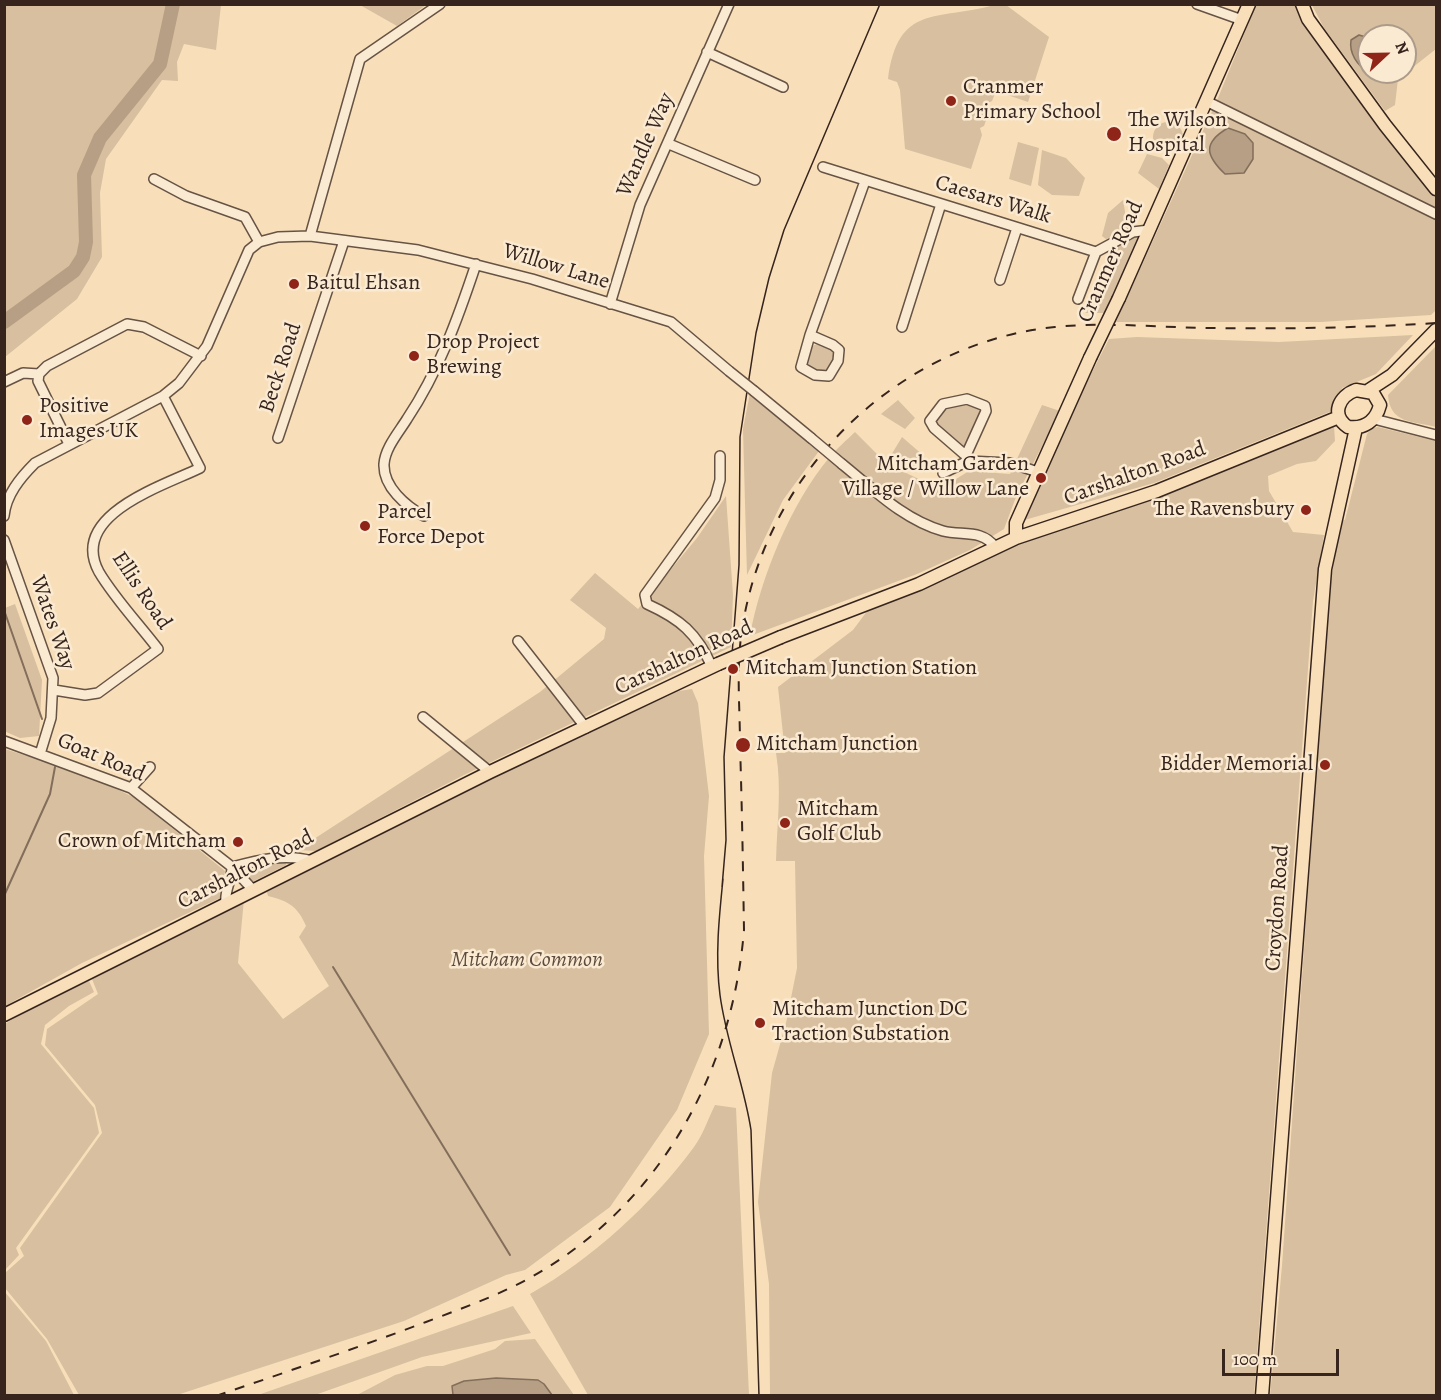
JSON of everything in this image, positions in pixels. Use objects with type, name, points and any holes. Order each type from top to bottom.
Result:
[{"type":"main road","name":"Cranmer Road","points":[[1016,538],[1016,523],[1038,472],[1119,298],[1249,4]]},
{"type":"main road","points":[[1302,4],[1308,19],[1385,125],[1437,189]]},
{"type":"main road","points":[[1373,394],[1437,330]]},
{"type":"main road","points":[[1356,390],[1373,394],[1380,405],[1374,419],[1356,428],[1348,427],[1339,417],[1338,408],[1344,396],[1356,390]]},
{"type":"main road","name":"Carshalton Road","points":[[4,1015],[490,772],[715,665],[919,584],[1016,538],[1156,491],[1339,417]]},
{"type":"main road","name":"Croydon Road","points":[[1262,1395],[1325,569],[1356,428]]},
{"type":"street","points":[[4,516],[5,505],[21,477],[40,459],[163,396],[179,383],[201,356],[213,335],[244,259],[259,242],[278,237],[310,236],[360,59],[440,4]]},
{"type":"street","name":"Wandle Way","points":[[610,304],[629,234],[729,4]]},
{"type":"street","points":[[1197,4],[1242,20]]},
{"type":"street","points":[[707,52],[783,87]]},
{"type":"street","points":[[1206,100],[1437,214]]},
{"type":"street","points":[[669,144],[755,180]]},
{"type":"street","name":"Caesars Walk","points":[[823,166],[1096,252]]},
{"type":"street","points":[[154,178],[186,196],[244,217],[259,242]]},
{"type":"street","points":[[810,335],[839,350],[838,361],[829,376],[815,375],[801,367],[810,335],[865,181]]},
{"type":"street","points":[[902,327],[941,204]]},
{"type":"street","points":[[1000,280],[1017,228]]},
{"type":"street","points":[[1078,299],[1096,252],[1133,232],[1149,230]]},
{"type":"street","name":"Willow Lane","points":[[310,236],[418,250],[476,264],[663,319],[913,519],[945,531],[979,534],[995,547]]},
{"type":"street","name":"Beck Road","points":[[278,438],[344,241]]},
{"type":"street","points":[[424,516],[409,507],[391,487],[384,461],[391,445],[430,385],[476,264]]},
{"type":"street","points":[[4,382],[23,373],[39,374],[47,366],[127,324],[144,327],[201,356]]},
{"type":"street","points":[[39,374],[40,386],[69,444]]},
{"type":"street","name":"Ellis Road","points":[[54,690],[85,694],[98,693],[158,649],[100,573],[94,558],[94,545],[101,525],[112,513],[200,468],[163,396]]},
{"type":"street","points":[[944,473],[967,457],[986,411],[985,406],[979,402],[958,399],[943,404],[930,421],[934,429],[967,457],[1010,464],[1038,472]]},
{"type":"street","points":[[1374,419],[1437,435]]},
{"type":"street","points":[[715,665],[680,620],[647,604],[645,595],[715,498],[720,480],[720,456]]},
{"type":"street","name":"Wates Way","points":[[4,540],[9,560],[52,672],[54,690],[51,718],[40,754]]},
{"type":"street","points":[[518,641],[586,728]]},
{"type":"street","points":[[423,717],[490,772]]},
{"type":"street","name":"Goat Road","points":[[4,741],[131,788],[232,867],[253,890]]},
{"type":"street","points":[[131,788],[150,767]]},
{"type":"street","points":[[226,903],[225,896],[231,880],[232,867],[258,859],[298,857],[312,861]]},
{"type":"green space","points":[[5,4],[221,5],[216,50],[184,44],[177,62],[178,81],[162,80],[106,159],[100,193],[102,257],[77,299],[5,357]]},
{"type":"green space","points":[[360,5],[426,5],[397,26]]},
{"type":"green space","points":[[994,5],[1006,5],[1049,37],[1028,102],[996,91],[992,101],[988,103],[990,109],[984,126],[980,128],[982,135],[971,169],[905,149],[900,90],[897,82],[888,79],[893,55],[901,38],[911,26],[923,19]]},
{"type":"green space","points":[[1256,5],[1297,5],[1306,24],[1365,108],[1436,197],[1436,310],[1431,315],[1321,322],[1116,322],[1218,98]]},
{"type":"green space","points":[[1312,5],[1436,5],[1436,49],[1417,64],[1417,24],[1357,24],[1357,73],[1324,28]]},
{"type":"green space","points":[[1365,84],[1397,84],[1395,105],[1385,111]]},
{"type":"green space","points":[[1168,122],[1179,126],[1183,137],[1179,148],[1168,152],[1157,148],[1153,137],[1157,126]]},
{"type":"green space","points":[[1018,142],[1039,148],[1031,186],[1009,179]]},
{"type":"green space","points":[[1042,150],[1066,158],[1085,178],[1079,196],[1052,195],[1038,185]]},
{"type":"green space","points":[[1147,154],[1162,158],[1169,165],[1159,189],[1138,173]]},
{"type":"green space","points":[[1123,200],[1128,230],[1106,239],[1102,236],[1108,213]]},
{"type":"green space","points":[[1144,232],[1106,313],[1085,313],[1098,288],[1114,269],[1108,252]]},
{"type":"green space","points":[[1413,335],[1376,374],[1342,388],[1332,411],[1154,483],[1021,521],[1070,415],[1109,339],[1137,337],[1279,342]]},
{"type":"green space","points":[[820,344],[830,348],[834,358],[830,368],[820,372],[810,368],[806,358],[810,348]]},
{"type":"green space","points":[[1436,346],[1436,427],[1404,420],[1398,416],[1393,411],[1388,395]]},
{"type":"green space","points":[[750,393],[819,451],[783,500],[747,575],[743,429]]},
{"type":"green space","points":[[950,399],[983,408],[967,452],[935,428],[933,416]]},
{"type":"green space","points":[[898,400],[915,418],[905,429],[881,414]]},
{"type":"green space","points":[[1042,405],[1060,411],[1016,497],[1004,529],[970,550],[917,574],[750,636],[769,566],[790,519],[815,476],[855,432],[887,464],[940,489],[969,471],[1010,474]]},
{"type":"green space","name":"Mitcham Golf Club","points":[[1334,426],[1335,441],[1316,461],[1297,464],[1268,476],[1269,491],[1293,532],[1324,535],[1313,601],[1254,1395],[770,1395],[769,1284],[758,1202],[772,1073],[786,1023],[797,968],[795,861],[776,861],[779,793],[776,753],[785,753],[778,687],[853,630],[868,610],[1012,543]]},
{"type":"green space","points":[[1378,427],[1436,441],[1436,1395],[1270,1396],[1282,1266],[1329,590],[1341,521],[1345,520],[1367,434],[1372,428]]},
{"type":"green space","points":[[902,437],[924,456],[925,473],[890,457]]},
{"type":"green space","points":[[726,496],[733,595],[731,647],[464,775],[316,851],[297,850],[540,692],[604,639],[606,628],[570,600],[595,573],[638,609],[697,538]]},
{"type":"green space","points":[[15,604],[42,680],[39,736],[20,738],[4,731],[5,608]]},
{"type":"green space","name":"Mitcham Common","points":[[692,689],[698,703],[709,796],[704,856],[709,1034],[677,1110],[610,1207],[525,1270],[506,1275],[404,1321],[177,1395],[79,1395],[47,1339],[5,1288],[5,1273],[24,1256],[20,1248],[102,1133],[95,1105],[45,1045],[47,1029],[98,994],[92,979],[244,899],[238,963],[283,1019],[329,986],[299,937],[306,926],[300,914],[282,900],[268,896],[267,892],[492,777],[679,691]]},
{"type":"green space","points":[[5,749],[90,776],[135,798],[225,871],[220,898],[82,963],[5,1006]]},
{"type":"green space","points":[[286,861],[286,865],[252,882],[242,872],[254,864]]},
{"type":"green space","points":[[89,981],[94,992],[69,1006],[45,1025],[41,1044],[94,1108],[99,1133],[16,1248],[19,1255],[5,1270],[5,1024],[41,1002]]},
{"type":"green space","points":[[715,1105],[736,1108],[749,1395],[588,1395],[530,1294],[576,1265],[619,1229],[660,1189],[694,1147]]},
{"type":"green space","points":[[4,1291],[46,1341],[74,1395],[5,1395]]},
{"type":"green space","points":[[513,1306],[531,1333],[422,1357],[315,1395],[258,1395]]},
{"type":"green space","points":[[535,1339],[574,1395],[355,1396],[395,1375],[427,1366],[443,1366],[495,1349],[505,1341]]},
{"type":"shaded area","points":[[1357,36],[1357,61],[1351,50],[1351,40]]},
{"type":"shaded area","points":[[1228,128],[1245,134],[1253,143],[1253,159],[1244,173],[1225,174],[1211,155],[1211,144],[1214,139]]},
{"type":"shaded area","points":[[496,1378],[538,1380],[552,1395],[453,1395],[452,1386],[464,1381]]},
{"type":"waterway","points":[[4,322],[74,271],[83,257],[86,242],[84,175],[100,138],[160,64],[173,4]]},
{"type":"waterway","points":[[4,610],[42,719]]},
{"type":"waterway","points":[[4,896],[50,794],[55,767]]},
{"type":"waterway","points":[[333,967],[510,1255]]},
{"type":"tram line","points":[[722,887],[726,840],[724,757],[739,565],[740,437],[756,333],[769,278],[784,230],[880,4]]},
{"type":"tram line","points":[[723,879],[718,937],[719,981],[726,1029],[751,1130],[759,1396]]},
{"type":"railway","points":[[216,1396],[426,1322],[526,1280],[572,1251],[614,1216],[649,1177],[680,1133],[704,1086],[723,1036],[737,984],[744,930],[739,688],[742,630],[756,573],[778,519],[809,469],[848,426],[893,389],[943,359],[997,338],[1055,327],[1112,325],[1292,328],[1436,323]]},
{"type":"place","name":"Cranmer Primary School","points":[[951,101]]},
{"type":"place","name":"The Wilson Hospital","points":[[1114,134]]},
{"type":"place","name":"Baitul Ehsan","points":[[294,284]]},
{"type":"place","name":"Drop Project Brewing","points":[[414,356]]},
{"type":"place","name":"Positive Images UK","points":[[27,420]]},
{"type":"place","name":"Mitcham Garden Village / Willow Lane","points":[[1041,478]]},
{"type":"place","name":"The Ravensbury","points":[[1306,510]]},
{"type":"place","name":"Parcel Force Depot","points":[[365,526]]},
{"type":"place","name":"Mitcham Junction Station","points":[[733,669]]},
{"type":"place","name":"Mitcham Junction","points":[[743,745]]},
{"type":"place","name":"Bidder Memorial","points":[[1325,765]]},
{"type":"place","name":"Mitcham Golf Club","points":[[785,823]]},
{"type":"place","name":"Crown of Mitcham","points":[[238,842]]},
{"type":"place","name":"Mitcham Junction DC Traction Substation","points":[[760,1023]]}]
